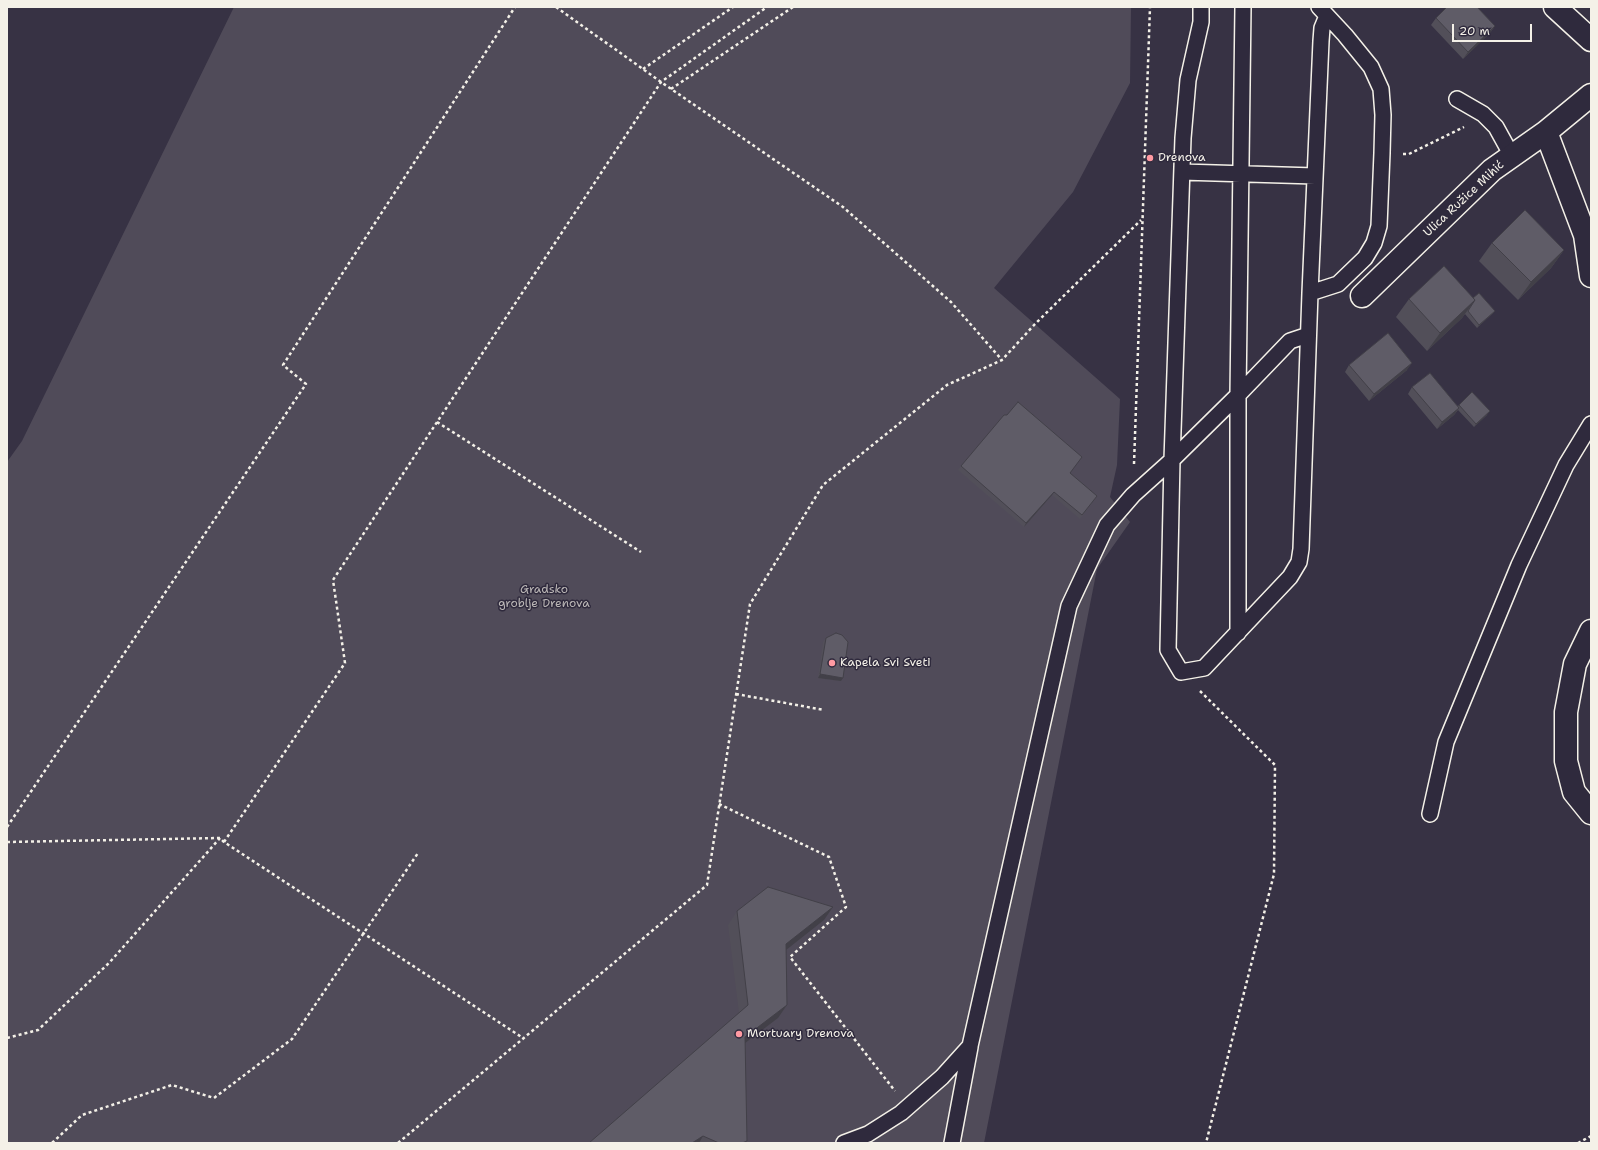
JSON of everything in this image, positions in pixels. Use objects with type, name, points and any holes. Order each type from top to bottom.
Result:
[{"type":"street","points":[[1555,7],[1591,40]]},
{"type":"street","name":"Ulica Ružice Mihić","points":[[1362,296],[1492,170],[1546,132],[1591,95]]},
{"type":"street","points":[[1546,132],[1585,235],[1591,276]]},
{"type":"street","points":[[1591,631],[1575,664],[1566,712],[1566,761],[1574,792],[1591,813]]},
{"type":"lane","points":[[1201,7],[1201,22],[1188,80],[1182,172],[1172,460],[1168,650],[1181,672],[1204,668],[1290,577],[1299,562],[1301,548],[1308,335],[1323,12]]},
{"type":"lane","points":[[1238,633],[1238,396],[1243,7]]},
{"type":"lane","points":[[1310,293],[1338,284],[1359,263],[1374,243],[1379,226],[1383,115],[1381,89],[1371,68],[1323,12]]},
{"type":"lane","points":[[1457,99],[1484,114],[1496,127],[1512,156]]},
{"type":"lane","points":[[1182,172],[1315,176]]},
{"type":"lane","points":[[952,1143],[970,1046],[1069,606],[1107,525],[1133,495],[1172,460],[1238,396],[1290,341],[1308,335]]},
{"type":"lane","points":[[1430,814],[1446,742],[1458,712],[1519,565],[1566,465],[1591,424]]},
{"type":"lane","points":[[844,1143],[868,1134],[908,1107],[942,1077],[970,1046]]},
{"type":"path","points":[[7,827],[306,384],[283,365],[515,7]]},
{"type":"path","points":[[556,7],[671,89],[842,207],[951,302],[1002,360]]},
{"type":"path","points":[[643,69],[733,7]]},
{"type":"path","points":[[224,842],[346,664],[333,580],[661,82],[767,7]]},
{"type":"path","points":[[671,89],[793,7]]},
{"type":"path","points":[[1133,495],[1141,220],[1150,7]]},
{"type":"path","points":[[1408,154],[1466,126],[1471,127]]},
{"type":"path","points":[[398,1143],[707,885],[750,604],[823,486],[947,385],[1002,360],[1035,324],[1141,220]]},
{"type":"path","points":[[437,422],[641,552]]},
{"type":"path","points":[[1181,672],[1275,765],[1274,874],[1206,1143]]},
{"type":"path","points":[[736,694],[824,710]]},
{"type":"path","points":[[720,804],[829,857],[846,907],[790,957],[908,1107]]},
{"type":"path","points":[[7,1038],[38,1030],[110,963],[220,838]]},
{"type":"path","points":[[7,842],[220,838],[363,934],[523,1038]]},
{"type":"path","points":[[52,1143],[82,1115],[172,1085],[214,1098],[292,1039],[418,853]]},
{"type":"path","points":[[1578,1143],[1591,1136]]},
{"type":"green space","name":"Gradsko groblje Drenova","points":[[234,7],[1131,7],[1130,83],[1073,192],[994,288],[1120,399],[1117,465],[1110,497],[1130,522],[1097,569],[984,1143],[7,1143],[7,462],[22,441]]},
{"type":"building","points":[[1447,7],[1477,7],[1495,26],[1468,52],[1436,18]]},
{"type":"building","points":[[1525,210],[1564,250],[1531,282],[1492,243]]},
{"type":"building","points":[[1444,266],[1475,300],[1440,333],[1409,299]]},
{"type":"building","points":[[1479,293],[1495,311],[1479,325],[1468,311],[1475,300],[1473,298]]},
{"type":"building","points":[[1388,333],[1412,363],[1374,394],[1349,365]]},
{"type":"building","points":[[1430,373],[1459,408],[1442,422],[1412,387]]},
{"type":"building","points":[[1472,392],[1490,411],[1476,424],[1459,405]]},
{"type":"building","points":[[1018,402],[1082,457],[1070,473],[1097,496],[1082,515],[1054,492],[1026,523],[961,466],[1004,415],[1007,415]]},
{"type":"building","name":"Kapela Svi Sveti","points":[[836,633],[842,635],[848,642],[843,678],[820,674],[826,638]]},
{"type":"building","name":"Mortuary Drenova","points":[[768,887],[833,907],[786,944],[787,1005],[745,1037],[747,1141],[742,1143],[719,1143],[703,1136],[692,1143],[589,1143],[748,1005],[737,911]]},
{"type":"place","name":"Drenova","points":[[1150,158]]},
{"type":"place","name":"Kapela Svi Sveti","points":[[832,663]]},
{"type":"place","name":"Mortuary Drenova","points":[[739,1034]]}]
